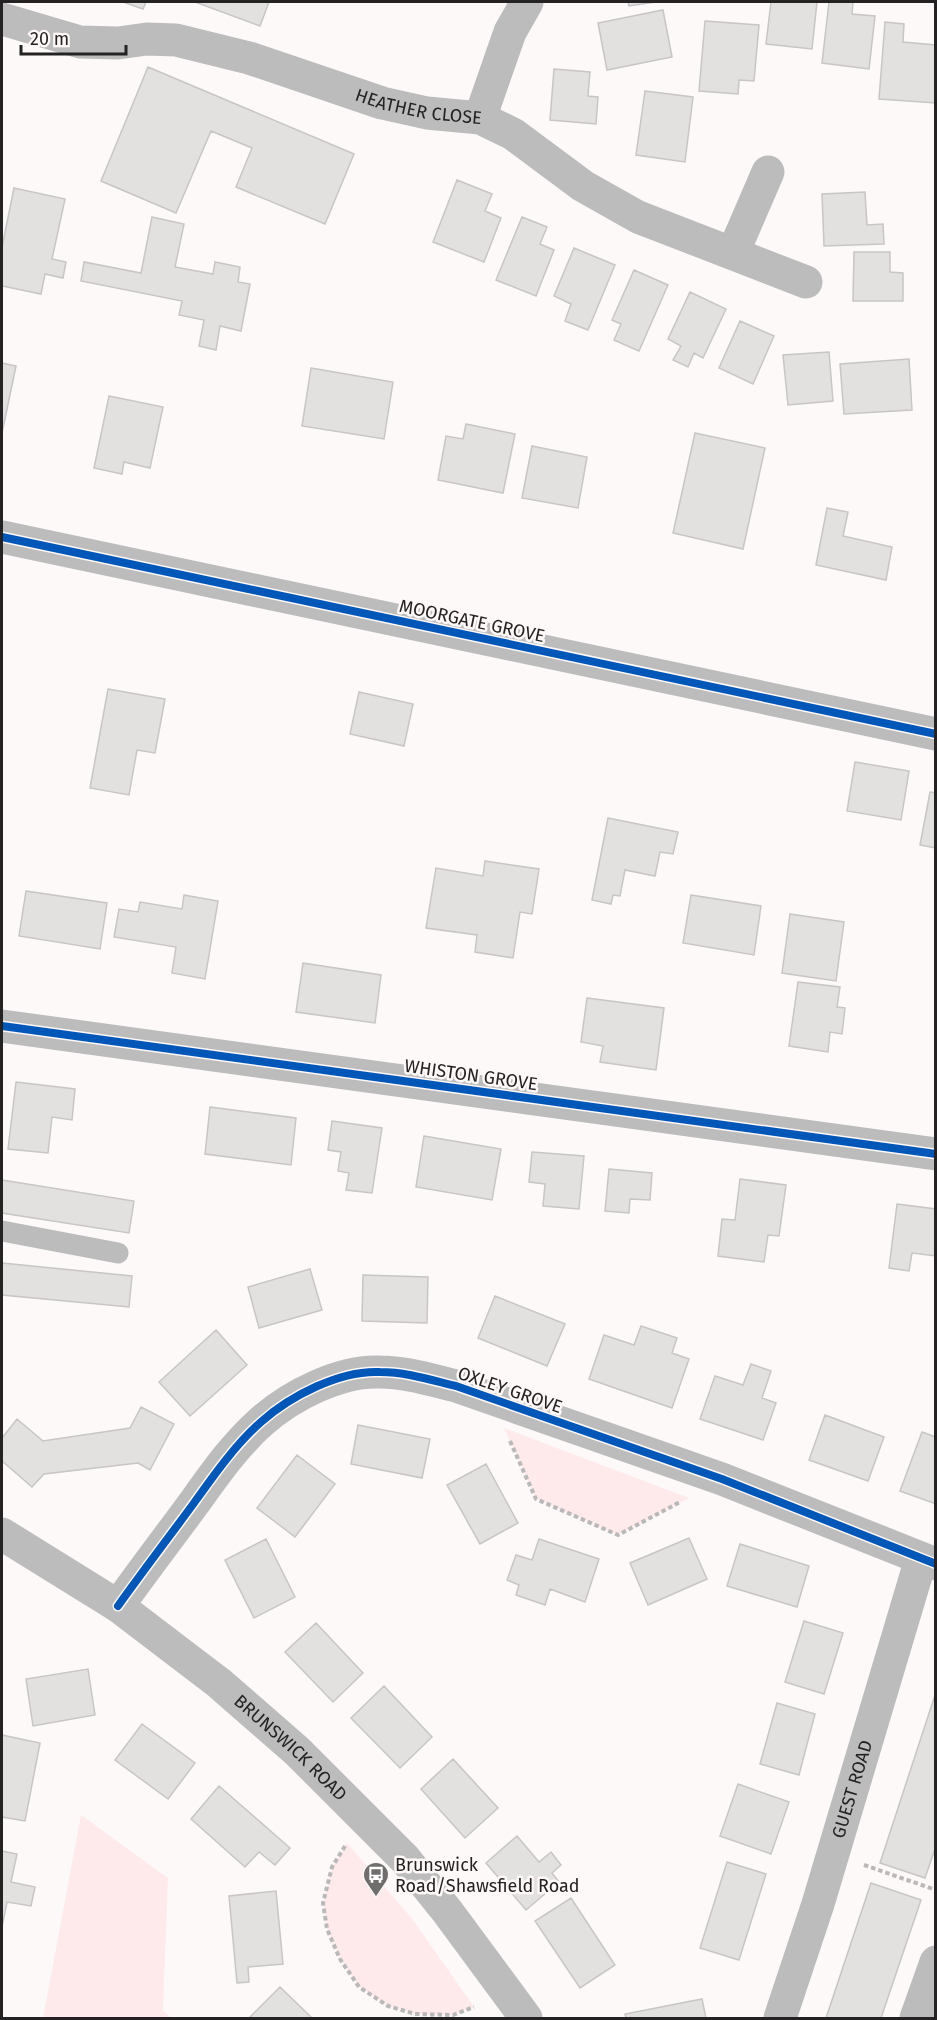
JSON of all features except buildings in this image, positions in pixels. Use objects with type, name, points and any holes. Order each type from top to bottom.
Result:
[{"type":"street","points":[[480,118],[510,32],[526,2]]},
{"type":"street","name":"HEATHER CLOSE","points":[[2,20],[80,42],[176,40],[249,58],[382,103],[427,113],[480,118],[513,134],[583,186],[638,217],[806,282]]},
{"type":"street","points":[[733,253],[768,172]]},
{"type":"street","name":"MOORGATE GROVE","points":[[2,537],[936,734]]},
{"type":"street","name":"WHISTON GROVE","points":[[2,1026],[936,1154]]},
{"type":"street","name":"OXLEY GROVE","points":[[118,1605],[222,1464],[261,1422],[292,1399],[318,1386],[346,1376],[379,1371],[456,1386],[722,1479],[928,1562]]},
{"type":"street","name":"BRUNSWICK ROAD","points":[[2,1534],[118,1605],[219,1683],[297,1750],[362,1814],[412,1868],[507,1990],[526,2019]]},
{"type":"street","name":"GUEST ROAD","points":[[780,2019],[928,1562]]},
{"type":"street","points":[[916,2019],[936,1962]]},
{"type":"lane","points":[[2,1231],[118,1253]]},
{"type":"path","points":[[491,1399],[537,1499],[618,1535],[722,1479]]},
{"type":"path","points":[[362,1814],[332,1867],[323,1903],[327,1929],[340,1959],[359,1987],[388,2006],[415,2014],[453,2014],[474,2007],[507,1990]]},
{"type":"path","points":[[833,1854],[936,1890]]},
{"type":"shaded area","points":[[504,1428],[689,1498],[618,1535],[536,1499]]},
{"type":"shaded area","points":[[81,1815],[168,1878],[163,2011],[172,2018],[43,2018]]},
{"type":"shaded area","points":[[347,1843],[413,1920],[474,2007],[453,2015],[415,2014],[388,2006],[359,1987],[340,1959],[327,1929],[323,1903],[332,1867]]},
{"type":"cycle path","points":[[2,537],[936,734]]},
{"type":"cycle path","points":[[2,1026],[936,1154]]},
{"type":"cycle path","points":[[118,1606],[217,1471],[261,1422],[286,1403],[316,1386],[349,1375],[380,1372],[399,1373],[456,1386],[722,1479],[936,1564]]},
{"type":"place","name":"Brunswick Road/Shawsfield Road","points":[[376,1898]]}]
